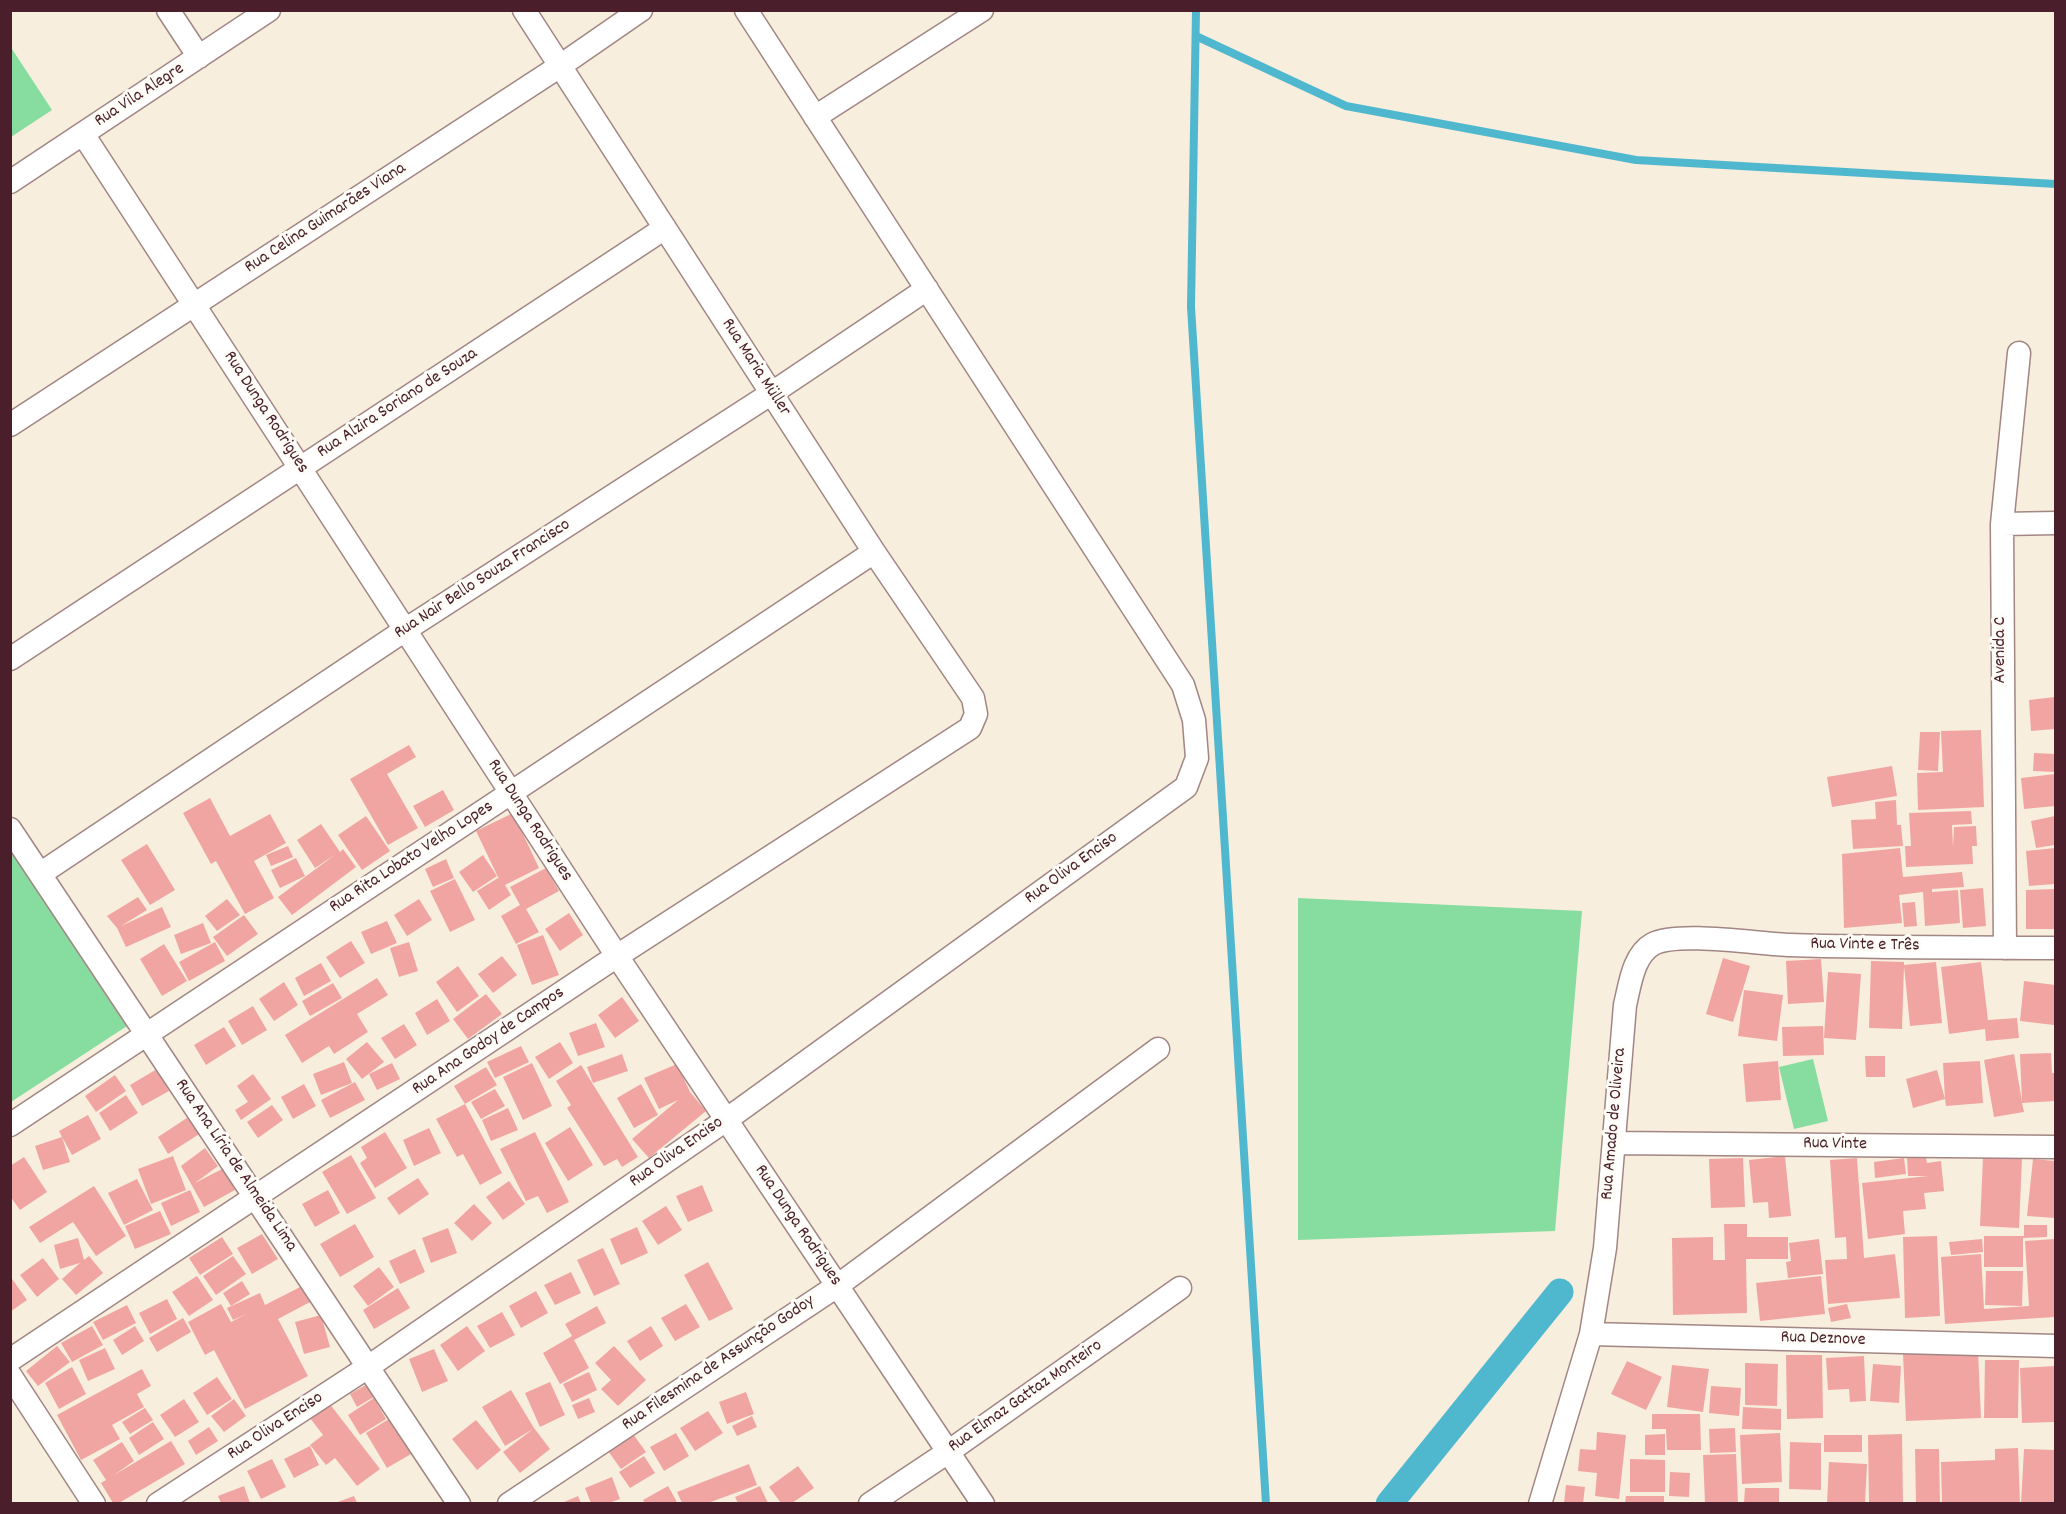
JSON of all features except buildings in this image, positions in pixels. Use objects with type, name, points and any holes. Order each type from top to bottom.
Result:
[{"type":"street","points":[[168,10],[199,57]]},
{"type":"street","name":"Rua Vila Alegre","points":[[10,182],[269,10]]},
{"type":"street","name":"Rua Maria Müller","points":[[524,10],[874,552],[973,698],[976,714],[970,728]]},
{"type":"street","name":"Rua Celina Guimarães Viana","points":[[10,425],[560,66],[641,10]]},
{"type":"street","points":[[746,10],[927,289]]},
{"type":"street","points":[[815,117],[982,10]]},
{"type":"street","name":"Rua Dunga Rodrigues","points":[[83,134],[617,956],[983,1503]]},
{"type":"street","name":"Rua Alzira Soriano de Souza","points":[[10,658],[665,228]]},
{"type":"street","name":"Rua Nair Bello Souza Francisco","points":[[40,874],[405,630],[772,393],[927,289]]},
{"type":"street","name":"Rua Oliva Enciso","points":[[158,1503],[368,1366],[726,1119],[1186,787],[1197,758],[1194,720],[1183,685],[927,289]]},
{"type":"street","name":"Avenida C","points":[[2005,948],[2001,524],[2019,353]]},
{"type":"street","points":[[2001,524],[2055,523]]},
{"type":"street","name":"Rua Rita Lobato Velho Lopes","points":[[10,1125],[146,1032],[874,552]]},
{"type":"street","name":"Rua Ana Godoy de Campos","points":[[10,1360],[617,956],[970,728]]},
{"type":"street","name":"Rua Ana Líria de Almeida Lima","points":[[10,829],[459,1503]]},
{"type":"street","name":"Rua Vinte e Três","points":[[1674,939],[1790,945],[2055,948]]},
{"type":"street","name":"Rua Amado de Oliveira","points":[[1591,1334],[1605,1248],[1625,1005],[1635,967],[1644,951],[1654,943],[1674,939]]},
{"type":"street","name":"Rua Filesmina de Assunção Godoy","points":[[509,1503],[837,1286],[1158,1049]]},
{"type":"street","name":"Rua Vinte","points":[[1614,1143],[2055,1147]]},
{"type":"street","name":"Rua Elmaz Gattaz Monteiro","points":[[870,1503],[948,1452],[1180,1288]]},
{"type":"street","points":[[1540,1503],[1591,1334]]},
{"type":"street","name":"Rua Deznove","points":[[1591,1334],[2055,1346]]},
{"type":"street","points":[[10,1375],[94,1503]]},
{"type":"green space","points":[[10,46],[52,110],[11,137],[10,136]]},
{"type":"green space","points":[[10,850],[127,1026],[11,1102],[10,1102]]},
{"type":"green space","points":[[1298,898],[1582,911],[1555,1231],[1298,1240]]},
{"type":"green space","points":[[1813,1059],[1828,1121],[1794,1129],[1779,1067]]},
{"type":"waterway","points":[[1196,10],[1191,307],[1266,1504]]},
{"type":"waterway","points":[[1198,37],[1346,106],[1636,160],[2056,184]]},
{"type":"waterway","points":[[1389,1504],[1560,1292]]}]
